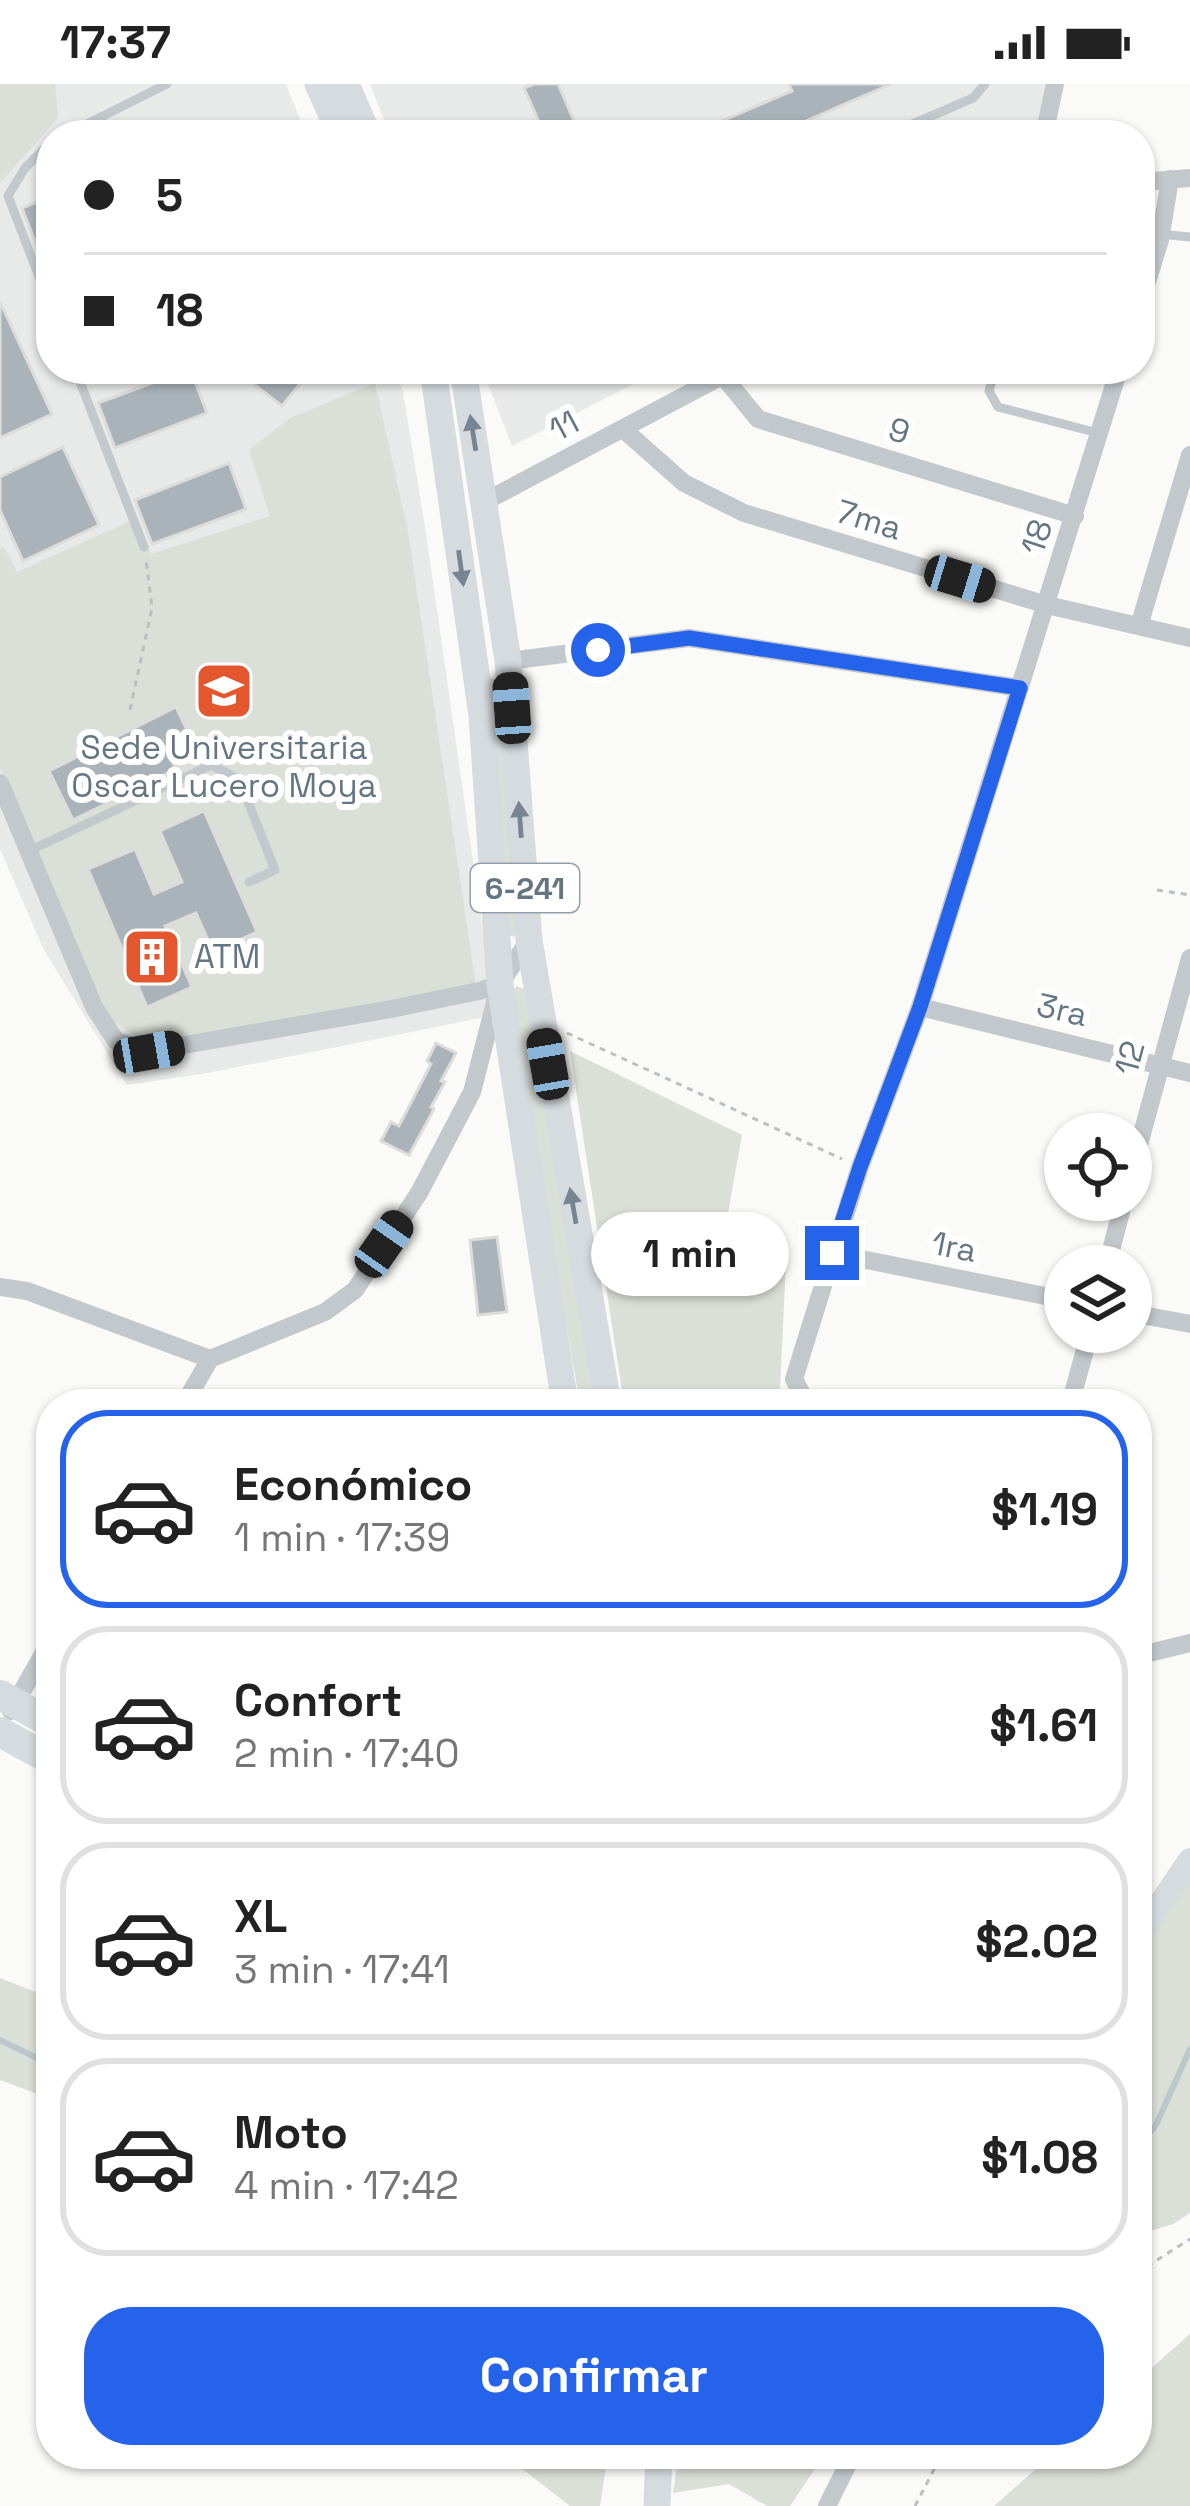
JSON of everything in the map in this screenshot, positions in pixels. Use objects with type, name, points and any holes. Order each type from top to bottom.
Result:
[{"type":"highway","points":[[8,1699],[36,1715]]},
{"type":"highway","points":[[0,1732],[36,1752]]},
{"type":"main road","points":[[318,84],[334,120]]},
{"type":"main road","points":[[346,84],[362,120]]},
{"type":"main road","name":"6-241","points":[[435,384],[482,715],[500,984],[563,1389]]},
{"type":"main road","name":"6-241","points":[[465,384],[508,661],[529,940],[605,1389]]},
{"type":"main road","points":[[1152,1916],[1190,1860]]},
{"type":"main road","points":[[656,2506],[658,2469]]},
{"type":"street","points":[[1047,120],[1054,84]]},
{"type":"street","points":[[1155,252],[1180,179]]},
{"type":"street","name":"11","points":[[484,502],[708,384]]},
{"type":"street","name":"9","points":[[736,384],[758,419],[1075,516]]},
{"type":"street","name":"18","points":[[800,1389],[794,1378],[832,1253],[920,1007],[1114,384]]},
{"type":"street","name":"7ma","points":[[623,429],[684,484],[744,513],[1047,605],[1190,638]]},
{"type":"street","points":[[1139,626],[1190,454]]},
{"type":"street","points":[[508,661],[689,638],[1020,688]]},
{"type":"street","points":[[0,783],[94,1007],[116,1041],[149,1052],[391,1010],[500,984]]},
{"type":"street","points":[[193,1389],[210,1359],[326,1312],[356,1290],[419,1193],[472,1092],[500,984],[529,940]]},
{"type":"street","name":"12","points":[[1147,1113],[1190,958]]},
{"type":"street","name":"3ra","points":[[920,1007],[1190,1073]]},
{"type":"street","name":"1ra","points":[[832,1253],[1044,1296]]},
{"type":"street","points":[[0,1287],[27,1291],[210,1359]]},
{"type":"street","points":[[1152,1317],[1190,1324]]},
{"type":"street","points":[[1074,1389],[1084,1353]]},
{"type":"street","points":[[1152,1652],[1190,1643]]},
{"type":"street","points":[[0,1732],[8,1699],[36,1661]]},
{"type":"street","points":[[827,2506],[846,2469]]},
{"type":"lane","points":[[95,120],[167,84]]},
{"type":"lane","points":[[922,120],[973,98],[985,84]]},
{"type":"lane","points":[[36,157],[4,198],[36,273]]},
{"type":"lane","points":[[1160,234],[1190,237]]},
{"type":"lane","points":[[81,384],[144,547]]},
{"type":"lane","points":[[991,384],[989,391],[998,407],[1098,434]]},
{"type":"lane","points":[[29,851],[212,765],[239,779],[275,870],[249,882]]},
{"type":"path","points":[[130,710],[152,608],[144,547]]},
{"type":"path","points":[[1157,890],[1190,895]]},
{"type":"path","points":[[541,1021],[860,1167]]},
{"type":"path","points":[[1152,2263],[1190,2239]]},
{"type":"path","points":[[915,2506],[934,2469]]},
{"type":"shaded area","name":"Sede Universitaria Oscar Lucero Moya","points":[[0,84],[286,84],[300,120],[36,120],[36,384],[400,384],[426,533],[495,1015],[127,1085],[44,950],[0,849]]},
{"type":"shaded area","points":[[0,84],[55,84],[58,118],[36,120],[36,143],[0,183]]},
{"type":"shaded area","points":[[370,84],[1047,84],[1041,120],[384,120]]},
{"type":"shaded area","name":"Sede Universitaria Oscar Lucero Moya","points":[[375,384],[408,532],[476,986],[146,1042],[108,1019],[0,768],[0,548],[4,547],[17,572],[137,518],[151,554],[270,516],[249,450],[290,418]]},
{"type":"shaded area","points":[[488,384],[634,384],[512,446]]},
{"type":"shaded area","points":[[491,677],[501,683],[520,925],[514,937],[506,935],[485,688]]},
{"type":"shaded area","points":[[516,986],[524,989],[592,1389],[577,1389],[509,998]]},
{"type":"shaded area","points":[[570,1051],[742,1135],[722,1247],[786,1261],[780,1389],[622,1389]]},
{"type":"shaded area","points":[[1190,1877],[1190,2213],[1152,2230],[1152,1934]]},
{"type":"shaded area","points":[[0,1978],[36,1992],[36,2093],[0,2080]]},
{"type":"shaded area","points":[[1190,2334],[1190,2506],[994,2506],[1036,2469],[1152,2469],[1152,2368]]},
{"type":"shaded area","points":[[522,2469],[606,2469],[600,2506],[570,2506]]},
{"type":"shaded area","points":[[677,2469],[815,2469],[790,2506],[767,2506],[729,2484],[673,2493]]},
{"type":"building","points":[[558,84],[574,120],[538,120],[524,88]]},
{"type":"building","points":[[789,84],[891,84],[808,120],[724,120],[792,91]]},
{"type":"building","points":[[36,202],[36,244],[22,208]]},
{"type":"building","points":[[0,302],[52,414],[0,438]]},
{"type":"building","points":[[149,384],[196,384],[207,413],[115,448],[98,403]]},
{"type":"building","points":[[253,384],[300,384],[282,406]]},
{"type":"building","points":[[63,447],[99,525],[23,561],[0,510],[0,477]]},
{"type":"building","points":[[229,463],[246,509],[152,544],[135,500]]},
{"type":"building","points":[[176,707],[189,734],[164,747],[176,769],[73,820],[49,771]]},
{"type":"building","points":[[204,811],[257,932],[213,952],[196,913],[165,926],[192,987],[147,1007],[88,869],[135,849],[154,894],[182,882],[160,831]]},
{"type":"building","points":[[436,1043],[456,1053],[409,1155],[381,1141],[391,1122],[399,1126],[431,1064],[427,1061]]},
{"type":"building","points":[[497,1237],[507,1312],[478,1315],[470,1240]]},
{"type":"waterway","points":[[0,2040],[36,2058]]},
{"type":"waterway","points":[[1152,2130],[1190,2049]]},
{"type":"place","name":"Sede Universitaria Oscar Lucero Moya","points":[[224,691]]},
{"type":"place","name":"ATM","points":[[152,957]]},
{"type":"route","points":[[598,650],[689,638],[1020,688],[920,1007],[832,1253]]}]
